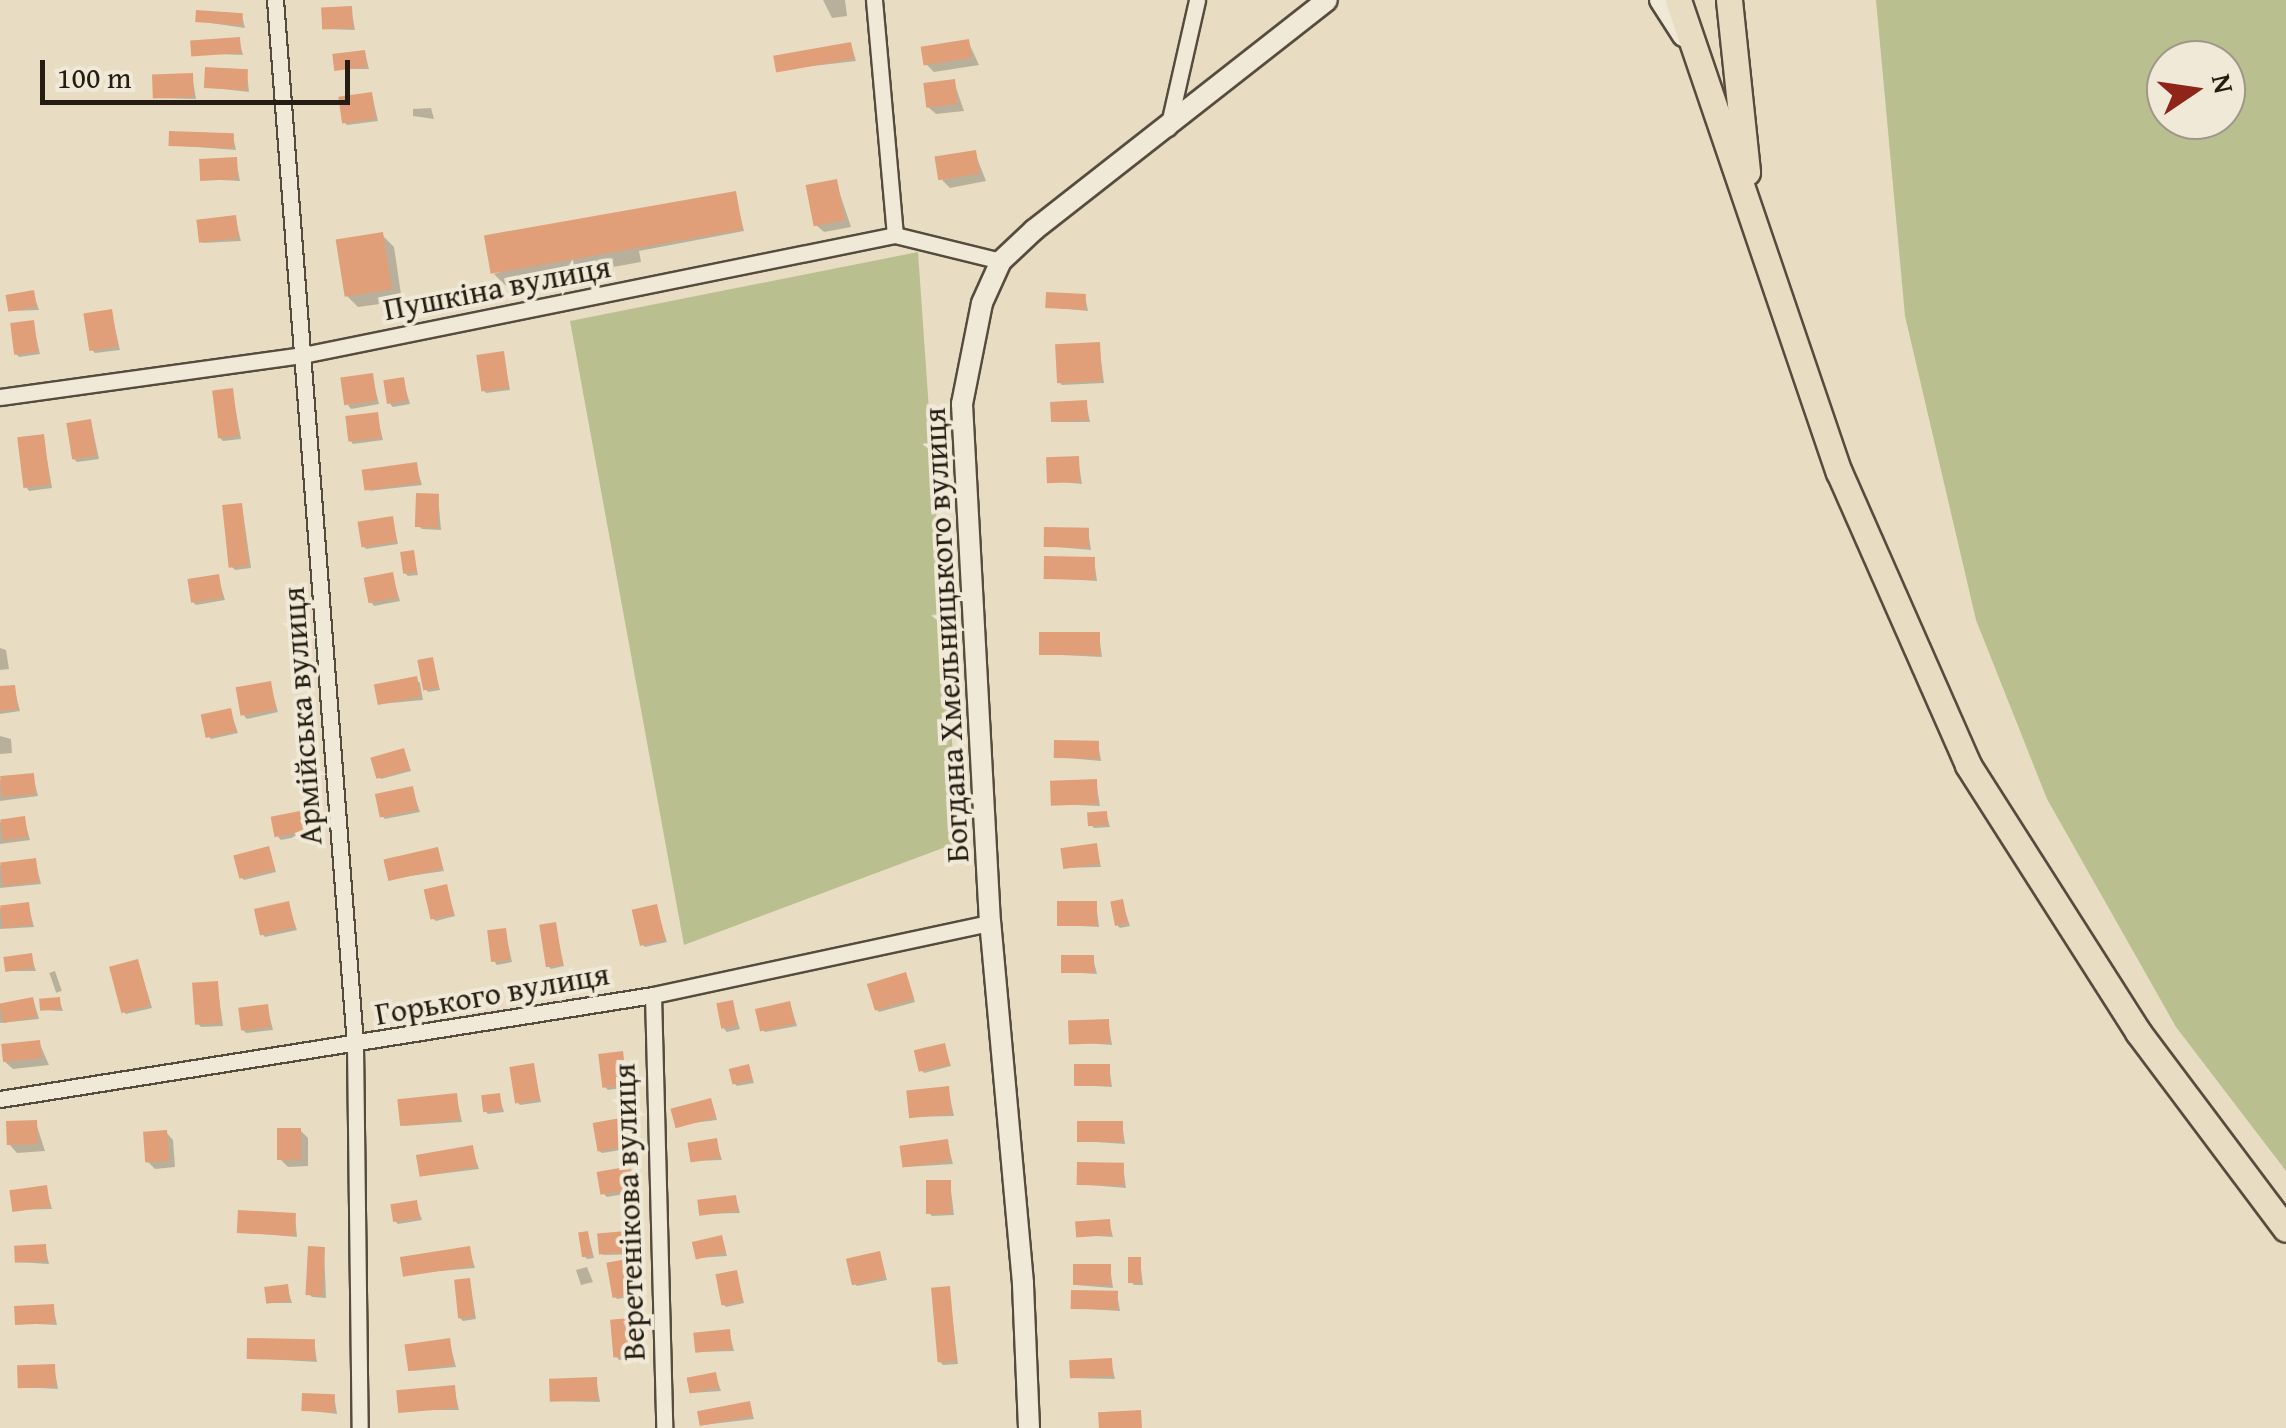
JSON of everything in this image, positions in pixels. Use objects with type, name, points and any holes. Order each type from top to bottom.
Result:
[{"type":"main road","points":[[1678,0],[1839,472],[1968,765],[2138,1032],[2286,1229]]},
{"type":"main road","points":[[1728,0],[1756,232]]},
{"type":"street","name":"Армійська вулиця","points":[[276,0],[355,1045],[360,1428]]},
{"type":"street","points":[[874,0],[894,235]]},
{"type":"street","points":[[1167,130],[1197,0]]},
{"type":"street","name":"Богдана Хмельницького вулиця","points":[[1029,1428],[1023,1284],[990,923],[962,404],[982,304],[1001,261],[1100,177],[1167,130],[1327,0]]},
{"type":"street","points":[[1660,0],[1692,49]]},
{"type":"street","name":"Пушкіна вулиця","points":[[0,398],[303,355],[894,235],[1001,261]]},
{"type":"street","name":"Горького вулиця","points":[[0,1099],[653,995],[990,923]]},
{"type":"street","name":"Веретенікова вулиця","points":[[653,995],[664,1428]]},
{"type":"green space","points":[[1876,0],[2286,0],[2286,1171],[2176,1027],[2047,799],[1976,620],[1905,316]]},
{"type":"green space","points":[[918,252],[959,842],[684,945],[570,321]]},
{"type":"building","points":[[352,6],[353,28],[322,30],[321,8]]},
{"type":"building","points":[[196,10],[243,13],[242,25],[195,22]]},
{"type":"building","points":[[240,37],[241,53],[191,56],[190,40]]},
{"type":"building","points":[[969,39],[972,58],[924,65],[921,47]]},
{"type":"building","points":[[851,42],[854,59],[776,72],[773,56]]},
{"type":"building","points":[[365,50],[367,67],[334,71],[332,54]]},
{"type":"building","points":[[205,67],[248,69],[247,90],[204,88]]},
{"type":"building","points":[[193,73],[194,97],[153,98],[152,74]]},
{"type":"building","points":[[955,79],[958,104],[926,108],[923,83]]},
{"type":"building","points":[[372,92],[376,119],[342,123],[338,97]]},
{"type":"building","points":[[169,131],[234,133],[233,148],[168,146]]},
{"type":"building","points":[[976,150],[980,174],[938,180],[935,157]]},
{"type":"building","points":[[237,157],[238,179],[200,181],[199,159]]},
{"type":"building","points":[[837,179],[845,220],[814,226],[806,185]]},
{"type":"building","points":[[736,191],[743,229],[491,274],[484,235]]},
{"type":"building","points":[[236,215],[239,238],[199,243],[196,220]]},
{"type":"building","points":[[383,232],[392,289],[345,297],[336,240]]},
{"type":"building","points":[[34,290],[37,307],[8,312],[5,295]]},
{"type":"building","points":[[1046,292],[1086,294],[1085,310],[1045,308]]},
{"type":"building","points":[[112,309],[118,347],[89,351],[83,314]]},
{"type":"building","points":[[34,320],[38,352],[14,355],[10,323]]},
{"type":"building","points":[[1100,342],[1102,381],[1057,383],[1055,344]]},
{"type":"building","points":[[504,351],[509,388],[481,392],[476,355]]},
{"type":"building","points":[[373,373],[377,401],[344,405],[340,378]]},
{"type":"building","points":[[404,377],[408,401],[387,404],[383,380]]},
{"type":"building","points":[[233,388],[239,436],[218,438],[212,391]]},
{"type":"building","points":[[1087,400],[1088,420],[1051,422],[1050,402]]},
{"type":"building","points":[[378,412],[381,438],[348,442],[345,416]]},
{"type":"building","points":[[91,419],[97,456],[72,459],[66,423]]},
{"type":"building","points":[[44,434],[50,485],[23,488],[17,437]]},
{"type":"building","points":[[1079,456],[1080,482],[1047,483],[1046,457]]},
{"type":"building","points":[[417,462],[420,483],[364,491],[362,470]]},
{"type":"building","points":[[416,493],[439,494],[438,528],[415,527]]},
{"type":"building","points":[[242,503],[249,566],[229,568],[222,505]]},
{"type":"building","points":[[393,516],[397,542],[362,547],[357,522]]},
{"type":"building","points":[[1044,527],[1089,528],[1089,548],[1044,547]]},
{"type":"building","points":[[414,550],[417,572],[403,574],[400,552]]},
{"type":"building","points":[[1044,556],[1095,557],[1095,580],[1044,579]]},
{"type":"building","points":[[393,572],[398,598],[369,603],[364,578]]},
{"type":"building","points":[[219,574],[223,598],[191,603],[187,579]]},
{"type":"building","points":[[1039,632],[1100,632],[1100,655],[1039,655]]},
{"type":"building","points":[[433,657],[439,687],[423,690],[417,660]]},
{"type":"building","points":[[417,676],[421,697],[378,705],[374,684]]},
{"type":"building","points":[[271,681],[276,710],[241,716],[236,687]]},
{"type":"building","points":[[15,685],[18,709],[0,711],[0,686]]},
{"type":"building","points":[[231,708],[236,731],[206,738],[201,714]]},
{"type":"building","points":[[1054,740],[1099,741],[1099,759],[1054,758]]},
{"type":"building","points":[[404,748],[410,769],[376,779],[370,758]]},
{"type":"building","points":[[34,773],[36,794],[2,797],[0,776]]},
{"type":"building","points":[[1097,779],[1098,804],[1051,806],[1050,781]]},
{"type":"building","points":[[413,786],[418,809],[380,818],[375,794]]},
{"type":"building","points":[[300,811],[304,832],[275,837],[271,817]]},
{"type":"building","points":[[1107,811],[1108,825],[1088,826],[1087,812]]},
{"type":"building","points":[[25,816],[28,837],[3,840],[0,819]]},
{"type":"building","points":[[1097,843],[1100,864],[1063,869],[1060,848]]},
{"type":"building","points":[[269,846],[275,869],[239,879],[233,856]]},
{"type":"building","points":[[438,847],[443,868],[388,881],[383,860]]},
{"type":"building","points":[[36,858],[39,882],[3,886],[0,862]]},
{"type":"building","points":[[447,884],[454,914],[431,920],[424,889]]},
{"type":"building","points":[[1123,899],[1128,924],[1115,926],[1110,901]]},
{"type":"building","points":[[289,901],[295,927],[260,935],[254,909]]},
{"type":"building","points":[[1057,901],[1097,901],[1097,926],[1057,926]]},
{"type":"building","points":[[29,902],[32,925],[3,928],[0,906]]},
{"type":"building","points":[[657,904],[665,940],[640,946],[632,910]]},
{"type":"building","points":[[556,922],[563,964],[546,967],[539,925]]},
{"type":"building","points":[[506,928],[510,960],[491,962],[487,930]]},
{"type":"building","points":[[32,953],[34,968],[5,972],[3,957]]},
{"type":"building","points":[[1061,955],[1094,955],[1094,973],[1061,973]]},
{"type":"building","points":[[138,959],[150,1005],[121,1013],[109,967]]},
{"type":"building","points":[[906,972],[914,999],[875,1011],[867,984]]},
{"type":"building","points":[[218,981],[221,1023],[195,1025],[192,983]]},
{"type":"building","points":[[33,997],[37,1017],[3,1023],[0,1003]]},
{"type":"building","points":[[60,997],[61,1009],[40,1011],[39,999]]},
{"type":"building","points":[[733,1000],[738,1026],[721,1029],[716,1003]]},
{"type":"building","points":[[790,1001],[795,1023],[760,1032],[755,1009]]},
{"type":"building","points":[[268,1004],[271,1027],[241,1030],[238,1008]]},
{"type":"building","points":[[1109,1019],[1110,1043],[1069,1044],[1068,1020]]},
{"type":"building","points":[[40,1040],[42,1058],[3,1062],[1,1044]]},
{"type":"building","points":[[945,1043],[950,1064],[919,1072],[914,1050]]},
{"type":"building","points":[[623,1051],[627,1085],[602,1088],[598,1054]]},
{"type":"building","points":[[534,1063],[540,1100],[515,1103],[509,1067]]},
{"type":"building","points":[[749,1064],[753,1080],[732,1085],[729,1069]]},
{"type":"building","points":[[1074,1064],[1110,1064],[1110,1086],[1074,1086]]},
{"type":"building","points":[[949,1086],[952,1114],[909,1118],[906,1090]]},
{"type":"building","points":[[457,1093],[460,1120],[400,1126],[397,1099]]},
{"type":"building","points":[[500,1093],[502,1110],[483,1112],[481,1095]]},
{"type":"building","points":[[711,1098],[716,1117],[676,1128],[670,1109]]},
{"type":"building","points":[[632,1116],[637,1145],[598,1152],[593,1123]]},
{"type":"building","points":[[37,1120],[38,1144],[7,1145],[6,1121]]},
{"type":"building","points":[[1077,1121],[1123,1121],[1123,1142],[1077,1142]]},
{"type":"building","points":[[277,1128],[301,1128],[301,1160],[277,1160]]},
{"type":"building","points":[[167,1130],[169,1161],[145,1163],[143,1132]]},
{"type":"building","points":[[717,1138],[720,1158],[690,1162],[687,1143]]},
{"type":"building","points":[[948,1139],[951,1161],[903,1168],[899,1146]]},
{"type":"building","points":[[473,1145],[477,1167],[420,1177],[416,1155]]},
{"type":"building","points":[[1077,1162],[1124,1163],[1124,1186],[1077,1185]]},
{"type":"building","points":[[631,1166],[635,1189],[601,1195],[597,1172]]},
{"type":"building","points":[[926,1180],[951,1180],[951,1214],[926,1214]]},
{"type":"building","points":[[47,1185],[50,1207],[12,1212],[9,1190]]},
{"type":"building","points":[[736,1195],[738,1211],[699,1216],[697,1200]]},
{"type":"building","points":[[417,1200],[420,1218],[393,1222],[390,1204]]},
{"type":"building","points":[[238,1210],[296,1213],[295,1236],[237,1233]]},
{"type":"building","points":[[1110,1219],[1111,1235],[1076,1237],[1075,1221]]},
{"type":"building","points":[[637,1230],[639,1251],[599,1254],[597,1233]]},
{"type":"building","points":[[588,1231],[592,1256],[582,1257],[578,1233]]},
{"type":"building","points":[[722,1235],[726,1253],[696,1260],[692,1242]]},
{"type":"building","points":[[46,1244],[47,1261],[15,1263],[14,1246]]},
{"type":"building","points":[[308,1246],[325,1247],[322,1296],[305,1295]]},
{"type":"building","points":[[470,1246],[473,1266],[403,1277],[400,1257]]},
{"type":"building","points":[[880,1251],[886,1277],[852,1285],[846,1259]]},
{"type":"building","points":[[1128,1257],[1141,1257],[1141,1283],[1128,1283]]},
{"type":"building","points":[[627,1259],[633,1294],[613,1298],[606,1263]]},
{"type":"building","points":[[1073,1264],[1111,1264],[1111,1285],[1073,1285]]},
{"type":"building","points":[[737,1270],[743,1301],[722,1306],[715,1274]]},
{"type":"building","points":[[470,1278],[474,1317],[458,1318],[454,1280]]},
{"type":"building","points":[[288,1284],[290,1301],[266,1304],[264,1287]]},
{"type":"building","points":[[950,1286],[957,1361],[938,1362],[931,1288]]},
{"type":"building","points":[[1071,1290],[1118,1291],[1118,1310],[1071,1309]]},
{"type":"building","points":[[54,1304],[55,1323],[15,1325],[14,1306]]},
{"type":"building","points":[[630,1318],[633,1356],[613,1358],[610,1320]]},
{"type":"building","points":[[730,1329],[732,1349],[695,1353],[693,1333]]},
{"type":"building","points":[[247,1338],[315,1339],[315,1360],[247,1359]]},
{"type":"building","points":[[450,1338],[454,1365],[408,1371],[404,1344]]},
{"type":"building","points":[[1112,1358],[1113,1376],[1070,1378],[1069,1360]]},
{"type":"building","points":[[55,1364],[56,1387],[18,1388],[17,1365]]},
{"type":"building","points":[[716,1372],[719,1388],[690,1393],[687,1378]]},
{"type":"building","points":[[597,1377],[598,1400],[550,1402],[549,1379]]},
{"type":"building","points":[[455,1385],[457,1408],[398,1413],[396,1390]]},
{"type":"building","points":[[302,1393],[335,1394],[334,1412],[301,1411]]},
{"type":"building","points":[[750,1401],[753,1416],[700,1426],[697,1411]]},
{"type":"building","points":[[1141,1410],[1142,1428],[1099,1428],[1098,1412]]}]
